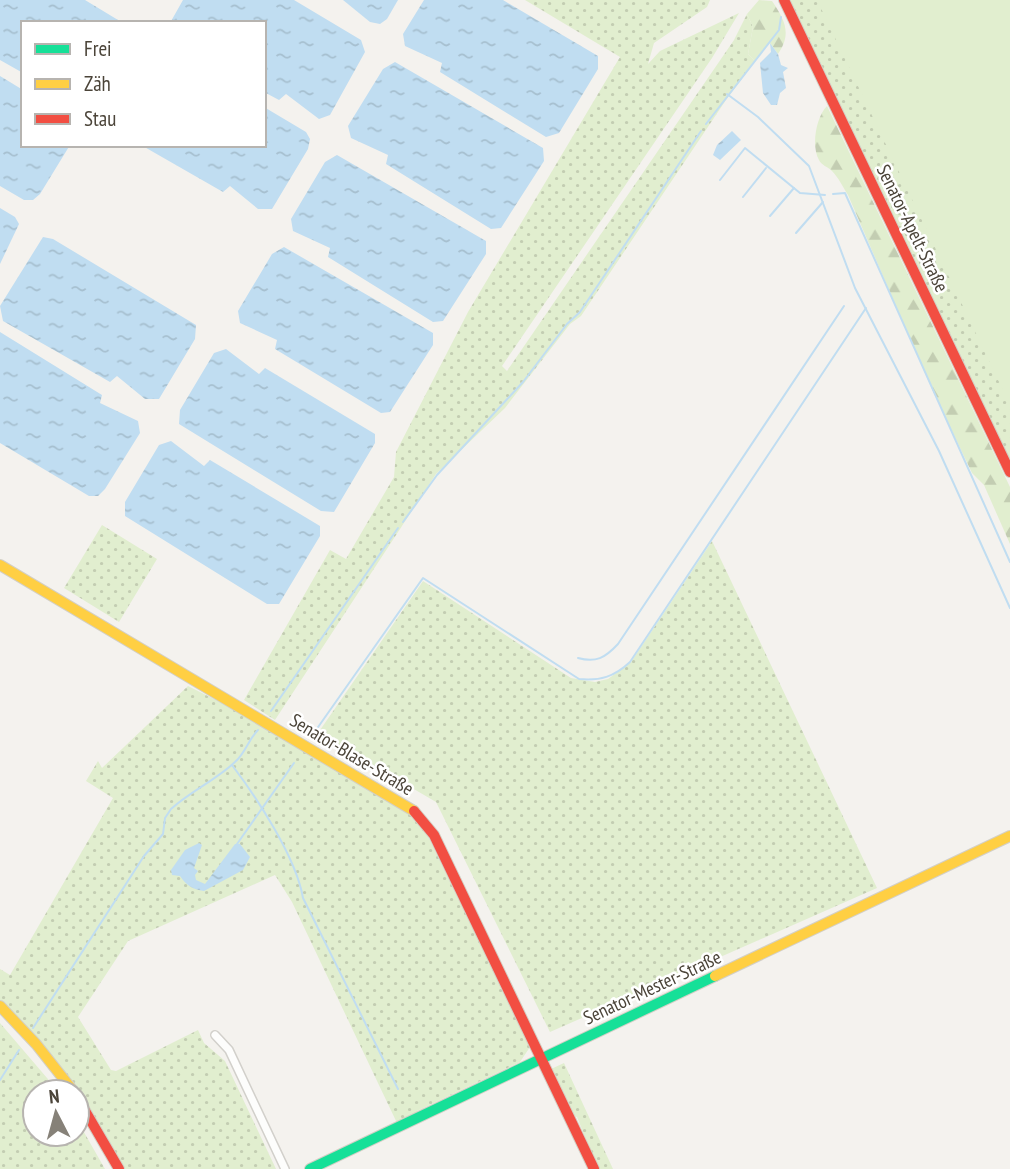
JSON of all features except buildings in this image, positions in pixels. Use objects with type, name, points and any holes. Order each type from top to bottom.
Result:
[{"type":"street","name":"Senator-Apelt-Straße","points":[[784,0],[1010,472]]},
{"type":"street","name":"Senator-Blase-Straße","points":[[0,565],[418,814],[434,835],[594,1169]]},
{"type":"street","name":"Senator-Mester-Straße","points":[[310,1169],[1010,836]]},
{"type":"street","points":[[0,1006],[36,1044],[63,1078]]},
{"type":"street","points":[[215,1035],[229,1050],[285,1169]]},
{"type":"street","points":[[91,1121],[119,1169]]},
{"type":"green space","points":[[525,0],[710,0],[707,7],[654,43],[648,64],[660,51],[739,13],[712,58],[502,366],[507,371],[734,40],[747,14],[753,27],[748,54],[755,61],[581,316],[570,324],[505,408],[436,474],[275,720],[244,700],[330,550],[346,559],[394,477],[396,452],[468,312],[620,57]]},
{"type":"green space","points":[[759,0],[772,1],[780,14],[786,33],[778,54],[770,43],[755,61],[748,54],[753,27],[747,14]]},
{"type":"green space","points":[[787,0],[859,0],[1010,274],[1010,464]]},
{"type":"green space","points":[[817,0],[1010,0],[1010,405]]},
{"type":"green space","points":[[827,106],[1010,487],[1010,544],[984,485],[972,473],[931,387],[848,195],[834,173],[819,160],[815,147],[816,132],[820,117]]},
{"type":"green space","points":[[102,525],[157,559],[119,622],[64,588]]},
{"type":"green space","points":[[712,541],[877,888],[550,1032],[436,802],[318,733],[423,581],[571,678],[595,682],[608,679],[631,662]]},
{"type":"green space","points":[[188,686],[238,711],[412,816],[424,828],[530,1047],[520,1062],[397,1123],[292,902],[275,875],[128,941],[78,1017],[111,1070],[116,1071],[198,1030],[204,1043],[225,1061],[276,1169],[124,1169],[91,1114],[91,1078],[66,1078],[0,1001],[0,969],[10,975],[113,798],[86,781],[98,761],[102,768]]},
{"type":"green space","points":[[0,1023],[47,1078],[21,1078],[21,1148],[91,1148],[91,1144],[105,1169],[0,1169]]},
{"type":"green space","points":[[564,1063],[613,1169],[598,1169],[577,1117],[572,1115],[551,1069]]},
{"type":"water","points":[[0,0],[85,0],[120,21],[21,21],[21,72],[0,60]]},
{"type":"water","points":[[183,0],[294,0],[361,40],[365,52],[330,115],[319,119],[286,94],[279,100],[266,93],[266,21],[171,21]]},
{"type":"water","points":[[343,0],[398,0],[387,19],[380,24],[370,22]]},
{"type":"water","points":[[424,0],[503,0],[598,56],[598,69],[559,133],[546,137],[440,72],[442,63],[405,46],[403,34]]},
{"type":"water","points":[[770,43],[778,54],[781,65],[788,68],[783,72],[786,88],[780,93],[777,105],[771,105],[763,93],[760,63],[771,52]]},
{"type":"water","points":[[395,62],[543,148],[544,161],[501,228],[491,229],[386,164],[388,155],[351,138],[348,126],[383,69]]},
{"type":"water","points":[[0,76],[21,89],[21,147],[69,147],[40,194],[33,200],[24,200],[0,186]]},
{"type":"water","points":[[266,108],[306,132],[310,139],[308,149],[272,209],[258,209],[230,186],[223,192],[144,147],[266,147]]},
{"type":"water","points":[[732,131],[741,140],[720,160],[713,155],[717,145]]},
{"type":"water","points":[[337,155],[486,241],[486,254],[443,321],[433,322],[328,257],[330,248],[293,231],[291,219],[325,162]]},
{"type":"water","points":[[0,208],[15,217],[19,224],[0,264]]},
{"type":"water","points":[[43,237],[53,239],[196,325],[195,339],[159,399],[145,399],[117,376],[110,382],[3,321],[0,306]]},
{"type":"water","points":[[284,247],[433,333],[433,345],[390,412],[381,413],[275,349],[277,340],[240,323],[238,311],[272,254]]},
{"type":"water","points":[[0,332],[102,395],[100,403],[138,421],[140,433],[98,496],[89,496],[0,443]]},
{"type":"water","points":[[226,349],[259,374],[265,368],[375,434],[375,443],[334,512],[321,511],[179,424],[180,410],[214,353]]},
{"type":"water","points":[[171,441],[204,466],[210,460],[320,526],[320,536],[279,604],[267,604],[125,516],[125,502],[159,445]]},
{"type":"water","points":[[199,843],[202,845],[194,868],[198,871],[195,875],[196,880],[205,884],[235,844],[240,844],[250,857],[243,870],[204,891],[196,889],[180,876],[172,875],[171,870],[185,850]]},
{"type":"waterway","points":[[706,124],[779,30],[781,17]]},
{"type":"waterway","points":[[727,94],[758,117],[809,166],[855,288],[939,451],[1010,608]]},
{"type":"waterway","points":[[403,522],[437,475],[523,382],[567,324],[580,312],[701,131]]},
{"type":"waterway","points":[[720,180],[745,148],[800,193],[825,195]]},
{"type":"waterway","points":[[743,197],[766,168]]},
{"type":"waterway","points":[[770,216],[794,188]]},
{"type":"waterway","points":[[833,194],[845,193],[1010,562]]},
{"type":"waterway","points":[[796,233],[823,202]]},
{"type":"waterway","points":[[578,658],[600,658],[618,644],[844,306]]},
{"type":"waterway","points":[[316,730],[423,578],[579,679],[606,677],[624,667],[630,662],[866,308]]},
{"type":"waterway","points":[[271,711],[398,528]]},
{"type":"waterway","points":[[33,1028],[144,856],[163,834],[165,818],[171,809],[235,762],[258,730]]},
{"type":"waterway","points":[[237,844],[294,763]]},
{"type":"waterway","points":[[232,765],[264,811],[284,847],[303,898],[398,1089]]},
{"type":"waterway","points":[[0,1080],[19,1050]]},
{"type":"traffic: fast","points":[[310,1169],[715,976]]},
{"type":"traffic: slow","points":[[0,565],[414,811]]},
{"type":"traffic: slow","points":[[715,976],[1010,836]]},
{"type":"traffic: slow","points":[[0,1006],[36,1044],[63,1078]]},
{"type":"traffic: jam","points":[[784,0],[1010,472]]},
{"type":"traffic: jam","points":[[414,811],[434,835],[594,1169]]},
{"type":"traffic: jam","points":[[91,1121],[119,1169]]}]
